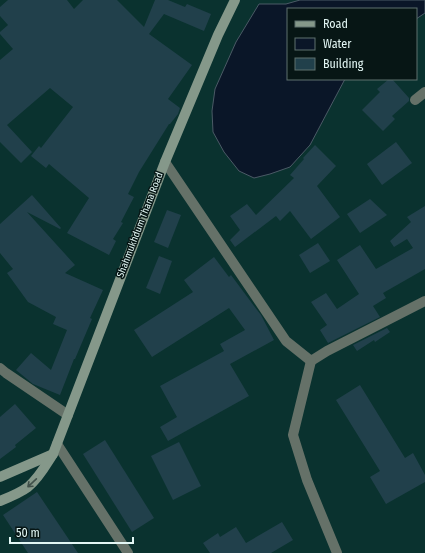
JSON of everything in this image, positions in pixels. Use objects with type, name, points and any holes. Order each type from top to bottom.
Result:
[{"type":"main road","name":"Shahmukhdum Thana Road","points":[[0,501],[19,493],[29,486],[38,477],[53,454],[165,162],[218,35],[235,0]]},
{"type":"main road","points":[[0,477],[53,454]]},
{"type":"street","points":[[415,100],[425,92]]},
{"type":"street","points":[[165,162],[286,341],[311,361]]},
{"type":"street","points":[[337,553],[307,480],[293,435],[311,361],[327,350],[425,301]]},
{"type":"street","points":[[0,368],[68,415]]},
{"type":"street","points":[[57,444],[128,553]]},
{"type":"water","points":[[300,0],[425,0],[425,13],[417,18],[417,8],[287,8],[287,80],[344,80],[310,145],[290,167],[254,178],[239,171],[224,152],[213,132],[212,111],[215,89],[236,42],[259,4],[286,4]]},
{"type":"building","points":[[8,0],[67,0],[74,9],[83,0],[117,0],[144,27],[155,0],[168,0],[185,7],[187,4],[211,14],[204,31],[164,14],[149,34],[192,65],[168,99],[180,108],[178,114],[169,124],[139,172],[128,194],[134,197],[121,222],[123,223],[113,239],[116,241],[109,255],[67,233],[89,198],[49,164],[46,168],[31,156],[39,146],[41,148],[73,107],[50,88],[7,125],[32,152],[21,163],[0,142],[0,60],[13,49],[0,34],[0,32],[8,25],[0,16],[0,7]]},
{"type":"building","points":[[388,80],[393,80],[409,98],[409,101],[392,116],[395,119],[383,131],[362,110],[380,92],[377,89]]},
{"type":"building","points":[[396,142],[412,163],[382,185],[367,164]]},
{"type":"building","points":[[315,145],[336,166],[317,186],[340,217],[311,239],[290,211],[280,221],[276,216],[235,247],[230,240],[240,230],[230,216],[247,204],[256,215],[294,178],[290,175]]},
{"type":"building","points":[[32,195],[61,228],[60,229],[27,212],[75,265],[65,273],[103,290],[90,318],[92,319],[60,395],[33,384],[16,370],[31,353],[51,370],[67,330],[53,324],[56,317],[28,302],[7,273],[13,269],[0,253],[0,224]]},
{"type":"building","points":[[370,199],[387,215],[360,233],[347,214]]},
{"type":"building","points":[[425,206],[425,269],[383,293],[386,298],[373,306],[380,317],[328,343],[320,330],[327,325],[311,302],[326,293],[337,309],[359,294],[337,260],[360,245],[376,269],[413,248],[407,239],[394,247],[390,241],[411,222],[407,217]]},
{"type":"building","points":[[167,210],[181,215],[168,248],[154,242]]},
{"type":"building","points":[[318,243],[330,261],[310,273],[299,255]]},
{"type":"building","points":[[159,256],[172,261],[160,294],[146,288]]},
{"type":"building","points":[[214,257],[229,277],[231,275],[261,315],[274,340],[230,364],[249,396],[168,441],[160,427],[177,417],[160,386],[224,351],[220,344],[245,330],[229,308],[152,357],[134,330],[193,292],[184,280]]},
{"type":"building","points":[[387,328],[390,332],[357,351],[353,345]]},
{"type":"building","points":[[360,385],[405,458],[413,453],[425,475],[425,482],[386,504],[370,477],[380,471],[336,400]]},
{"type":"building","points":[[15,404],[36,428],[15,445],[16,447],[0,459],[0,417]]},
{"type":"building","points":[[105,440],[154,518],[132,532],[83,454]]},
{"type":"building","points":[[179,442],[201,486],[173,500],[151,456]]},
{"type":"building","points":[[37,492],[78,553],[28,553],[3,515]]},
{"type":"building","points":[[282,522],[293,540],[271,553],[210,553],[203,543],[218,533],[220,537],[236,527],[246,543]]}]
